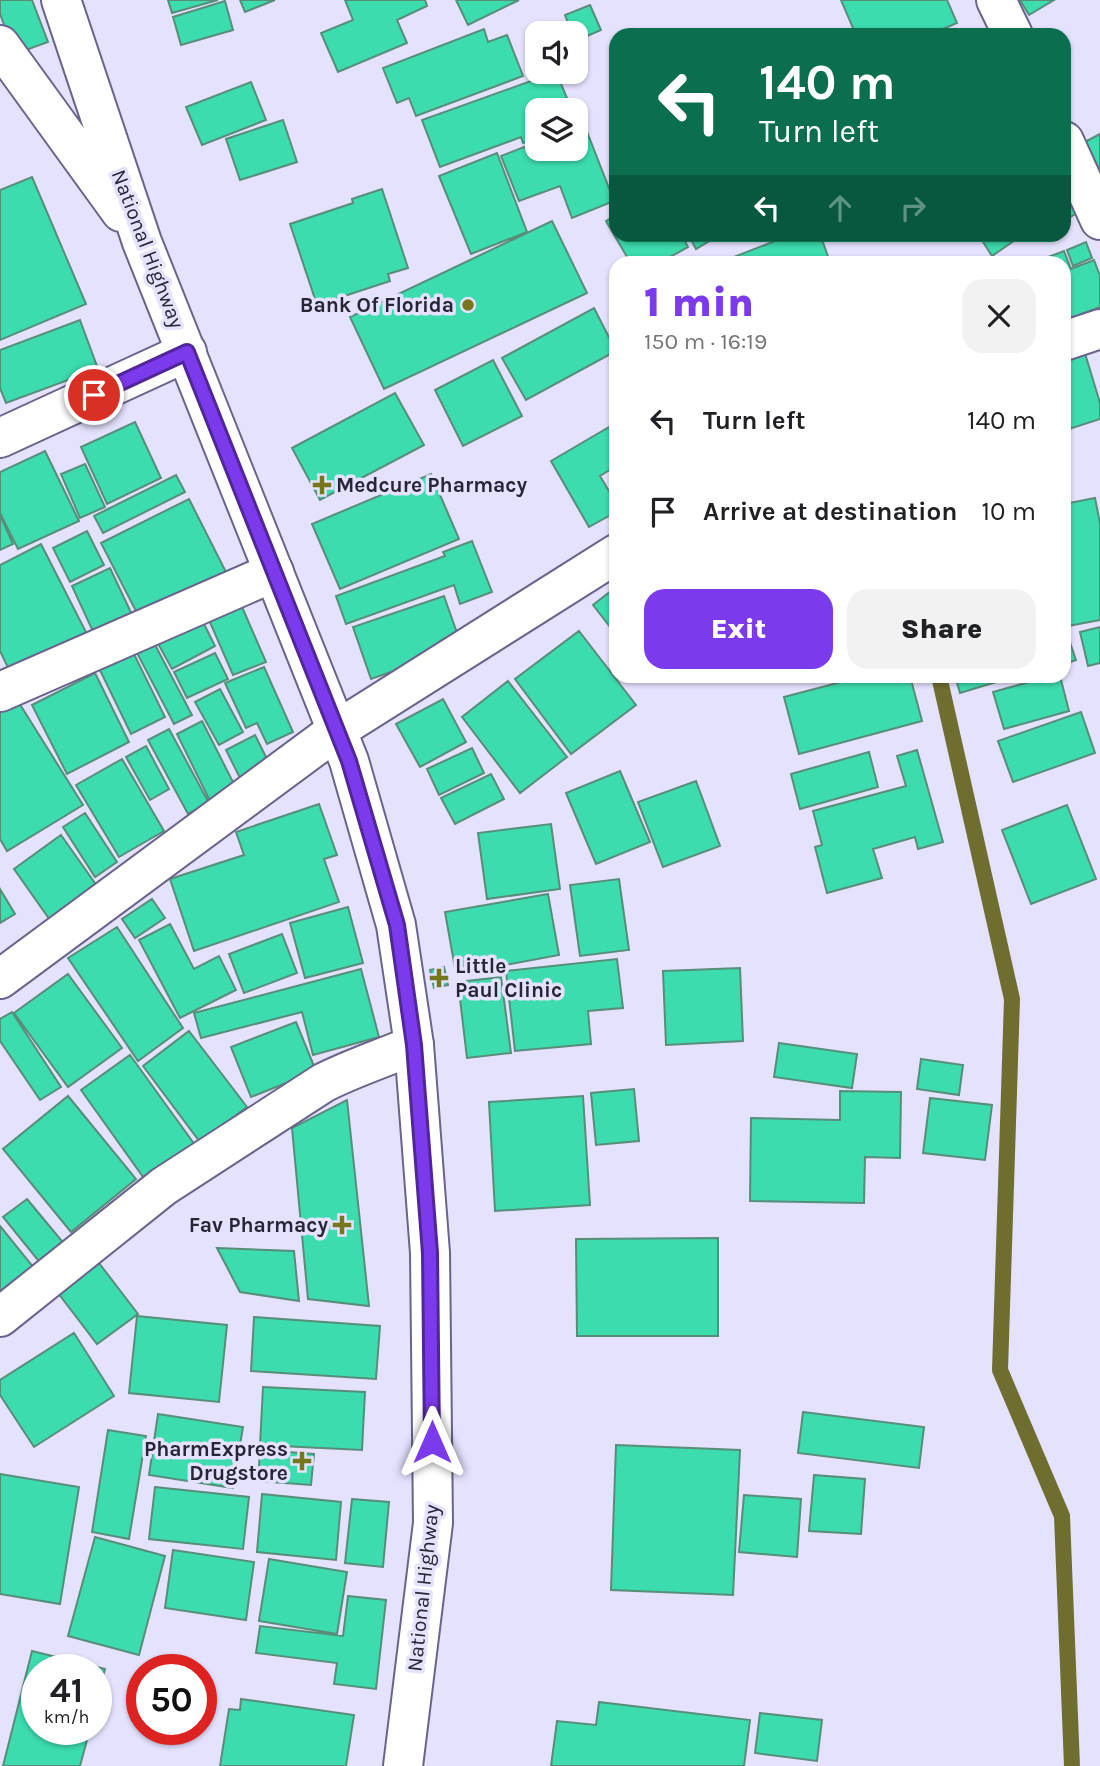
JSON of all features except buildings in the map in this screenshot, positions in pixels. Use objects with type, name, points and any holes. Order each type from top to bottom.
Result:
[{"type":"main road","name":"National Highway","points":[[61,0],[142,242],[349,761],[397,925],[414,1045],[430,1253],[433,1523],[403,1766]]},
{"type":"main road","points":[[996,0],[1010,28]]},
{"type":"main road","points":[[0,44],[142,242]]},
{"type":"main road","points":[[1071,156],[1100,220]]},
{"type":"main road","points":[[1071,339],[1100,329]]},
{"type":"main road","points":[[0,438],[187,352]]},
{"type":"main road","points":[[0,979],[337,730],[609,558]]},
{"type":"main road","points":[[0,692],[274,572]]},
{"type":"main road","points":[[0,1317],[164,1186],[323,1083],[349,1069],[414,1045]]},
{"type":"waterway","points":[[941,683],[1012,999],[1000,1370],[1062,1516],[1072,1766]]},
{"type":"place","name":"Bank Of Florida","points":[[468,305]]},
{"type":"place","name":"Medcure Pharmacy","points":[[322,485]]},
{"type":"place","name":"Little Paul Clinic","points":[[439,978]]},
{"type":"place","name":"Fav Pharmacy","points":[[342,1225]]},
{"type":"place","name":"PharmExpress Drugstore","points":[[302,1461]]},
{"type":"route","points":[[94,395],[187,352],[349,761],[397,925],[414,1045],[430,1253],[432,1442]]}]
